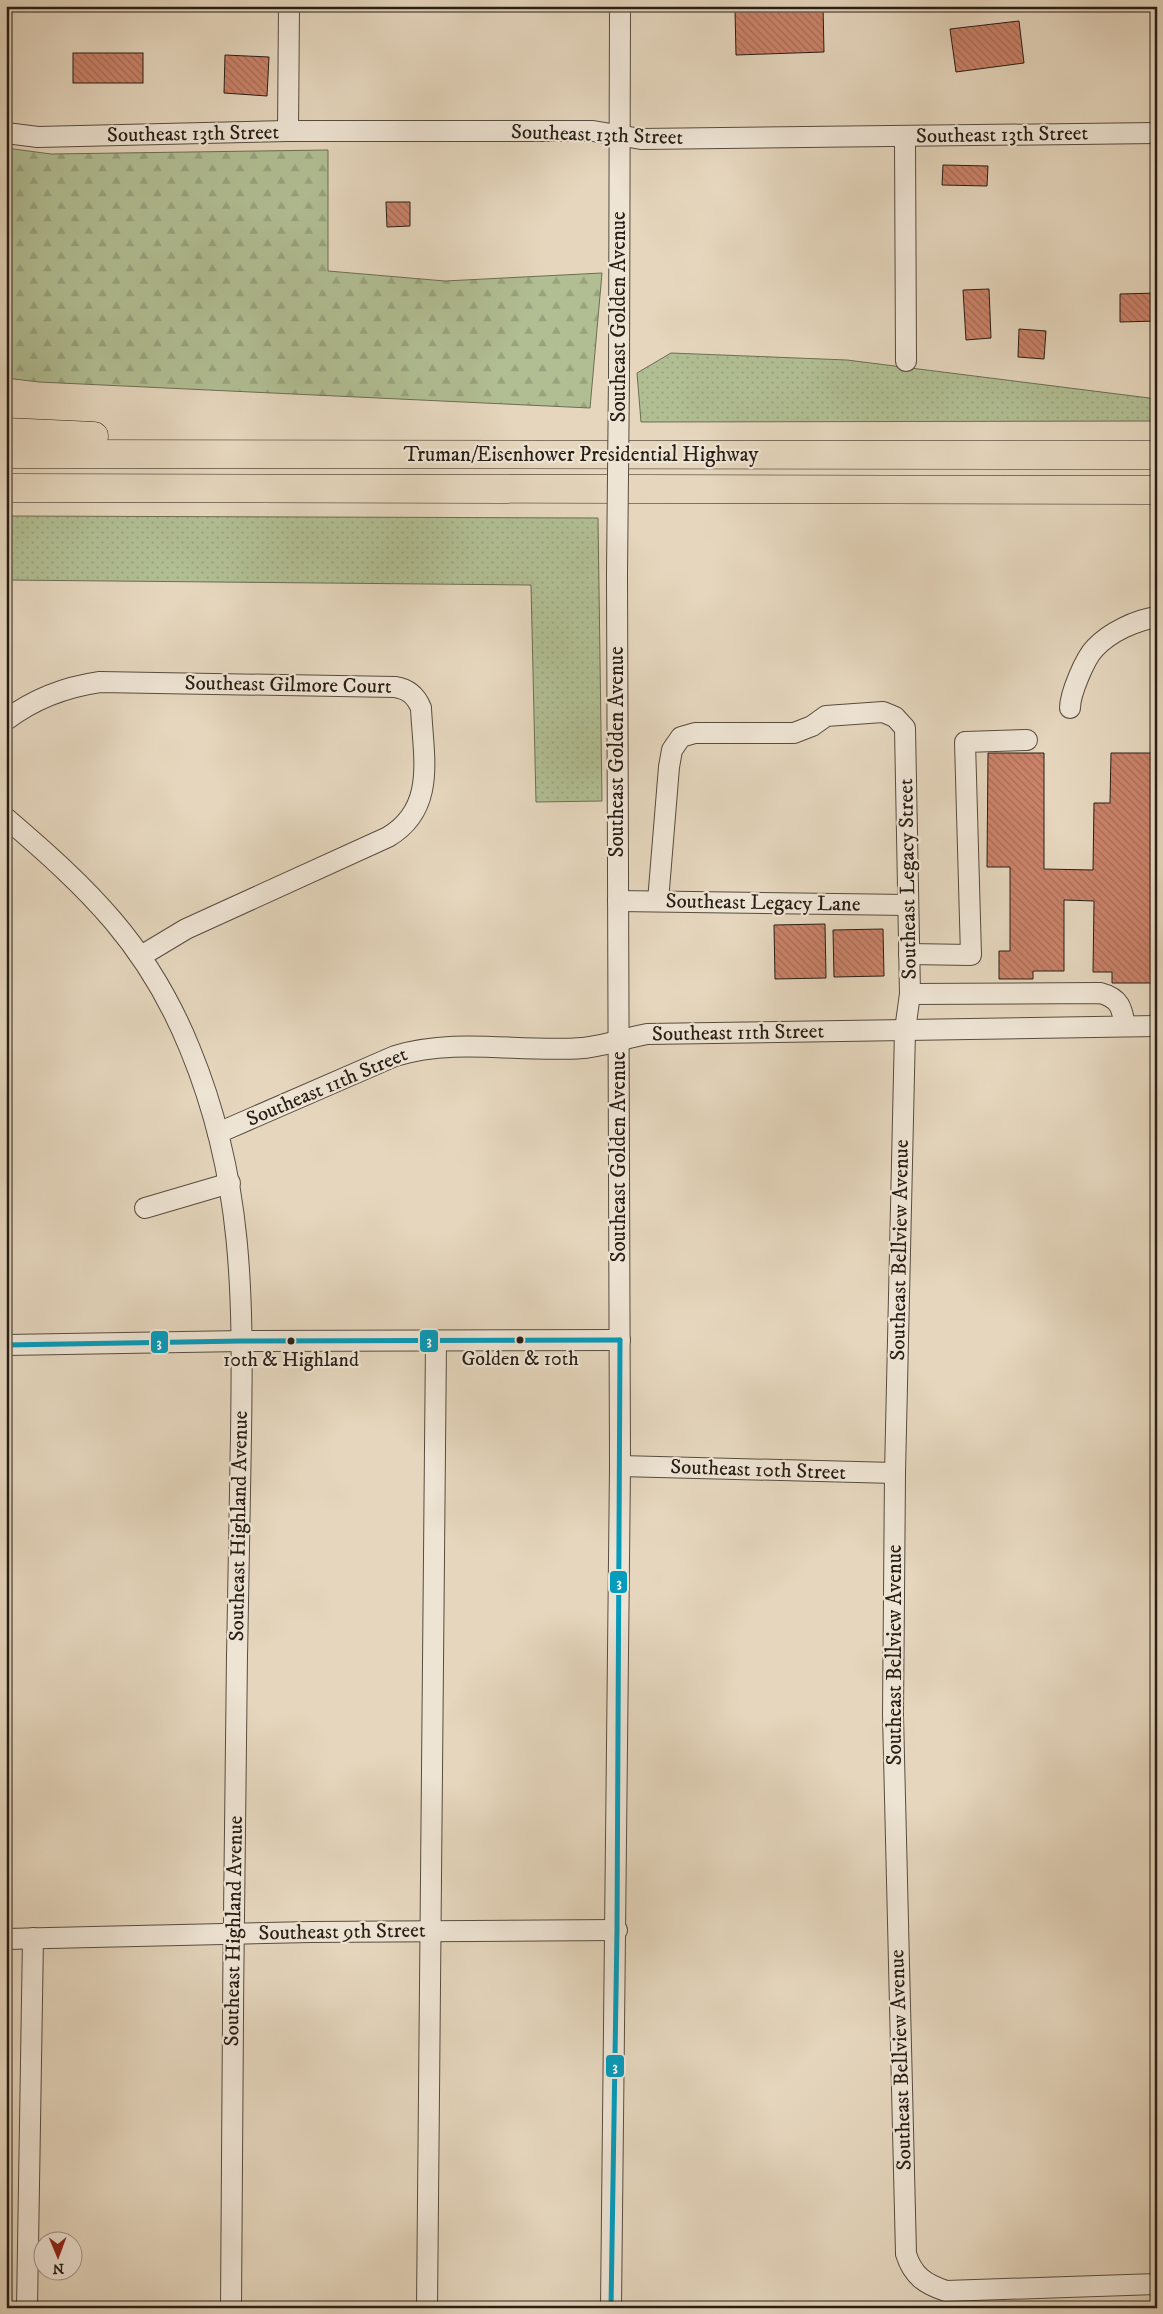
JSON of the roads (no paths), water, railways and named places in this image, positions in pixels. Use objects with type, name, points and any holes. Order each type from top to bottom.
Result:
[{"type":"highway","points":[[6,432],[156,437],[320,454]]},
{"type":"highway","name":"Truman/Eisenhower Presidential Highway","points":[[6,454],[1157,455]]},
{"type":"highway","name":"Truman/Eisenhower Presidential Highway","points":[[6,488],[1157,491]]},
{"type":"highway","points":[[6,499],[99,488]]},
{"type":"street","points":[[288,131],[289,6]]},
{"type":"street","name":"Southeast Golden Avenue","points":[[611,2308],[617,1930],[620,1466],[617,574],[620,6]]},
{"type":"street","name":"Southeast 13th Street","points":[[6,133],[38,137],[288,131],[593,130],[642,139],[1157,133]]},
{"type":"street","points":[[905,137],[906,361]]},
{"type":"street","points":[[1070,708],[1070,700],[1079,677],[1094,648],[1119,631],[1143,619],[1157,617]]},
{"type":"street","name":"Southeast Gilmore Court","points":[[6,720],[22,708],[48,695],[66,688],[100,682],[395,687],[410,692],[416,698],[421,708],[424,785],[418,807],[404,826],[388,837],[186,929],[141,956]]},
{"type":"street","name":"Southeast Legacy Street","points":[[658,901],[669,767],[672,750],[681,737],[695,733],[794,733],[812,726],[826,716],[882,712],[895,717],[904,728],[910,994],[905,1030]]},
{"type":"street","points":[[909,954],[971,955],[966,742],[1027,740]]},
{"type":"street","name":"Southeast Highland Avenue","points":[[6,818],[65,868],[95,898],[141,956],[174,1013],[191,1050],[218,1133],[230,1183],[238,1235],[242,1341],[233,1933],[231,2308]]},
{"type":"street","name":"Southeast Legacy Lane","points":[[618,901],[908,905]]},
{"type":"street","points":[[910,994],[1100,993],[1110,996],[1121,1004],[1125,1026]]},
{"type":"street","name":"Southeast 11th Street","points":[[218,1133],[395,1056],[418,1049],[446,1046],[584,1048],[647,1034],[1157,1026]]},
{"type":"street","name":"Southeast Bellview Avenue","points":[[905,1030],[895,1473],[893,1715],[906,2254],[910,2267],[918,2277],[928,2285],[946,2291],[1157,2284]]},
{"type":"street","points":[[145,1208],[230,1183]]},
{"type":"street","points":[[6,1345],[242,1341],[620,1340]]},
{"type":"street","points":[[427,2308],[436,1341]]},
{"type":"street","name":"Southeast 10th Street","points":[[620,1466],[895,1473]]},
{"type":"street","name":"Southeast 9th Street","points":[[6,1939],[233,1933],[617,1930]]},
{"type":"street","points":[[27,2308],[33,1938]]},
{"type":"place","name":"Golden & 10th","points":[[520,1340]]},
{"type":"place","name":"10th & Highland","points":[[291,1341]]}]
